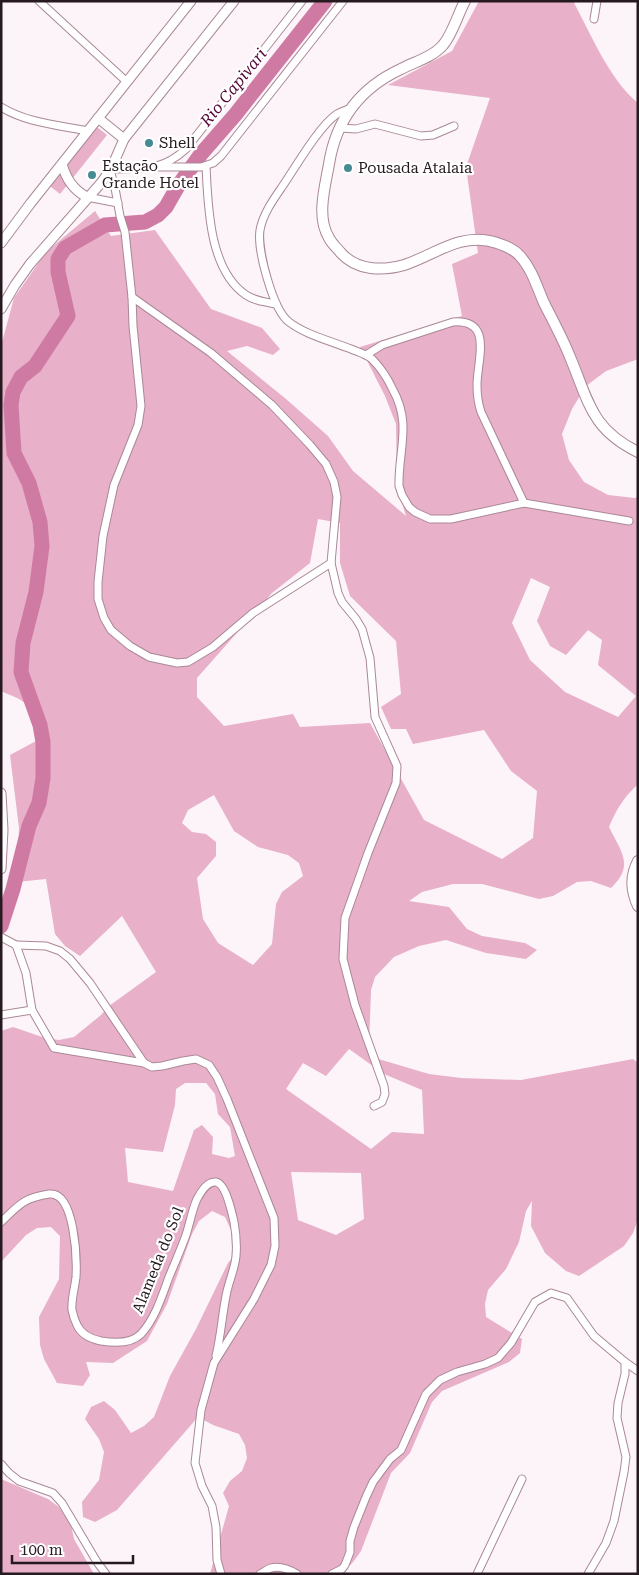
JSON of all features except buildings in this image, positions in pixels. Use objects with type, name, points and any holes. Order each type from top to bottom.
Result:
[{"type":"main road","points":[[465,1],[443,46],[379,82],[363,94],[351,108],[340,128],[330,159],[322,212],[325,229],[329,239],[345,257],[356,264],[371,269],[404,265],[460,242],[479,239],[509,247],[519,255],[530,269],[597,420],[608,434],[638,452]]},
{"type":"main road","points":[[638,862],[635,867],[632,888],[638,906]]},
{"type":"street","points":[[39,1],[127,82]]},
{"type":"street","points":[[1,243],[191,1]]},
{"type":"street","points":[[1,309],[30,264],[101,183],[110,170],[124,139],[234,1]]},
{"type":"street","points":[[155,167],[177,158],[186,149],[302,1]]},
{"type":"street","points":[[110,170],[204,166],[213,163],[221,156],[343,1]]},
{"type":"street","points":[[594,19],[597,1]]},
{"type":"street","points":[[1,107],[14,115],[32,120],[88,131]]},
{"type":"street","points":[[351,108],[336,115],[326,124],[268,207],[260,230],[260,243],[265,269],[276,304],[288,321],[302,330],[366,355],[380,368],[393,390],[398,400],[404,425],[399,486],[409,507],[430,519],[451,519],[524,503],[629,521]]},
{"type":"street","points":[[98,118],[124,139]]},
{"type":"street","points":[[340,128],[356,130],[375,124],[421,136],[433,135],[454,126]]},
{"type":"street","points":[[62,164],[67,178],[81,194],[118,203]]},
{"type":"street","points":[[204,166],[214,242],[230,280],[246,294],[258,301],[276,304]]},
{"type":"street","points":[[110,170],[125,232],[141,406],[138,425],[114,485],[103,536],[98,599],[104,618],[111,630],[130,646],[149,657],[177,663],[188,662],[213,647],[253,613],[331,563]]},
{"type":"street","points":[[132,297],[211,353],[272,405],[326,464],[334,482],[337,497],[331,563],[342,602],[362,629],[370,658],[375,717],[397,766],[396,782],[345,918],[343,960],[354,1006],[384,1086],[385,1094],[382,1102],[374,1106]]},
{"type":"street","points":[[366,355],[382,345],[453,322],[463,322],[474,327],[478,333],[481,346],[477,384],[478,402],[524,503]]},
{"type":"street","points":[[1,793],[1,869]]},
{"type":"street","points":[[1,937],[13,944],[46,946],[60,951],[70,959],[90,983],[144,1063]]},
{"type":"street","points":[[13,944],[26,973],[32,1010],[54,1048],[144,1063],[152,1067],[196,1060],[208,1065],[217,1077],[227,1099],[274,1218],[275,1246],[270,1265],[254,1299],[214,1363],[201,1410],[195,1463],[202,1486],[212,1506],[216,1527],[217,1560],[221,1574]]},
{"type":"street","points":[[1,1015],[32,1010]]},
{"type":"street","name":"Alameda do Sol","points":[[1,1222],[20,1204],[34,1197],[53,1194],[61,1198],[73,1227],[76,1274],[72,1309],[76,1324],[82,1332],[95,1339],[106,1342],[125,1342],[139,1336],[149,1324],[186,1234],[197,1199],[206,1186],[211,1182],[218,1182],[222,1186],[230,1206],[236,1232],[236,1257],[226,1295],[222,1332],[214,1363]]},
{"type":"street","points":[[332,1574],[342,1569],[345,1565],[350,1552],[350,1541],[354,1527],[373,1482],[390,1459],[401,1450],[426,1394],[440,1380],[498,1358],[511,1343],[535,1302],[551,1293],[566,1298],[594,1336],[638,1372]]},
{"type":"street","points":[[588,1574],[606,1542],[614,1521],[624,1472],[626,1457],[617,1418],[618,1403],[626,1374],[625,1362]]},
{"type":"street","points":[[1,1464],[9,1474],[19,1481],[53,1493],[62,1503],[106,1574]]},
{"type":"street","points":[[477,1574],[522,1479]]},
{"type":"street","points":[[260,1574],[269,1568],[291,1570],[297,1574]]},
{"type":"shaded area","points":[[479,1],[576,1],[574,3],[610,70],[618,82],[638,103],[638,359],[606,371],[586,386],[572,409],[562,434],[569,460],[584,482],[608,495],[635,498],[638,496],[638,784],[621,804],[609,827],[624,858],[622,872],[611,888],[591,881],[577,882],[553,896],[539,899],[482,884],[453,884],[422,892],[409,901],[449,907],[467,929],[482,936],[525,943],[537,950],[526,959],[486,953],[446,940],[419,946],[394,957],[375,977],[371,990],[369,1046],[375,1058],[429,1074],[461,1078],[521,1080],[633,1059],[638,1063],[638,1219],[633,1233],[624,1246],[579,1276],[566,1271],[545,1253],[531,1226],[532,1201],[526,1211],[519,1242],[506,1269],[488,1290],[485,1304],[486,1317],[522,1339],[520,1353],[509,1362],[442,1391],[432,1402],[410,1453],[391,1473],[361,1551],[346,1569],[339,1574],[210,1574],[229,1506],[223,1493],[230,1481],[242,1471],[247,1458],[245,1445],[239,1434],[213,1425],[198,1417],[117,1510],[95,1522],[83,1517],[82,1502],[99,1480],[104,1452],[99,1439],[85,1419],[91,1407],[104,1401],[115,1410],[131,1433],[144,1426],[154,1417],[170,1376],[196,1329],[228,1263],[233,1257],[231,1230],[225,1217],[212,1211],[199,1221],[192,1234],[167,1304],[147,1341],[113,1363],[86,1362],[90,1375],[83,1386],[57,1383],[44,1359],[40,1345],[39,1317],[59,1279],[60,1236],[51,1227],[37,1228],[26,1235],[1,1262],[1,1031],[13,1027],[45,1038],[59,1040],[74,1037],[109,1006],[156,972],[122,916],[80,956],[65,946],[55,934],[46,879],[17,882],[19,828],[10,755],[36,741],[36,732],[34,717],[26,704],[1,691],[1,346],[14,298],[46,252],[95,211],[111,236],[155,230],[211,309],[262,328],[280,349],[273,355],[247,346],[227,351],[328,436],[353,471],[406,516],[397,486],[396,424],[385,396],[360,347],[462,316],[452,264],[478,253],[466,167],[490,98],[388,85],[452,51]],"holes":[[[318,519],[340,523],[340,563],[350,596],[396,641],[401,694],[381,707],[391,729],[406,729],[413,744],[484,730],[511,771],[537,791],[533,838],[502,859],[424,820],[370,723],[300,727],[293,714],[224,726],[197,697],[197,678],[272,593],[310,563]],[[531,578],[550,587],[537,621],[550,646],[566,655],[588,630],[602,640],[598,665],[636,696],[618,717],[565,692],[530,660],[512,623]],[[214,795],[234,831],[258,847],[288,855],[299,863],[303,876],[282,892],[276,904],[272,944],[253,965],[218,943],[203,919],[197,878],[216,856],[216,842],[206,834],[192,832],[182,823],[188,810]],[[349,1049],[384,1074],[422,1090],[424,1134],[392,1132],[371,1149],[286,1089],[303,1063],[326,1076]],[[185,1083],[206,1083],[215,1094],[218,1114],[230,1127],[235,1156],[229,1158],[212,1154],[213,1137],[202,1125],[194,1130],[173,1191],[128,1182],[125,1148],[163,1152],[175,1105],[176,1089]],[[291,1172],[361,1173],[364,1219],[336,1235],[298,1220]]]},
{"type":"shaded area","points":[[97,127],[107,135],[60,194],[50,186]]},
{"type":"shaded area","points":[[1,1479],[48,1499],[59,1507],[71,1525],[74,1539],[94,1574],[1,1574]]},
{"type":"waterway","name":"Rio Capivari","points":[[1,926],[13,889],[29,826],[39,803],[43,778],[43,742],[40,725],[21,672],[23,643],[36,592],[42,546],[40,522],[29,483],[14,453],[11,405],[13,392],[21,377],[35,366],[68,316],[58,272],[58,259],[65,248],[105,225],[145,222],[158,215],[166,207],[178,186],[201,154],[235,115],[325,1]]},
{"type":"place","name":"Shell","points":[[149,143]]},
{"type":"place","name":"Pousada Atalaia","points":[[348,168]]},
{"type":"place","name":"Estação Grande Hotel","points":[[92,175]]}]
